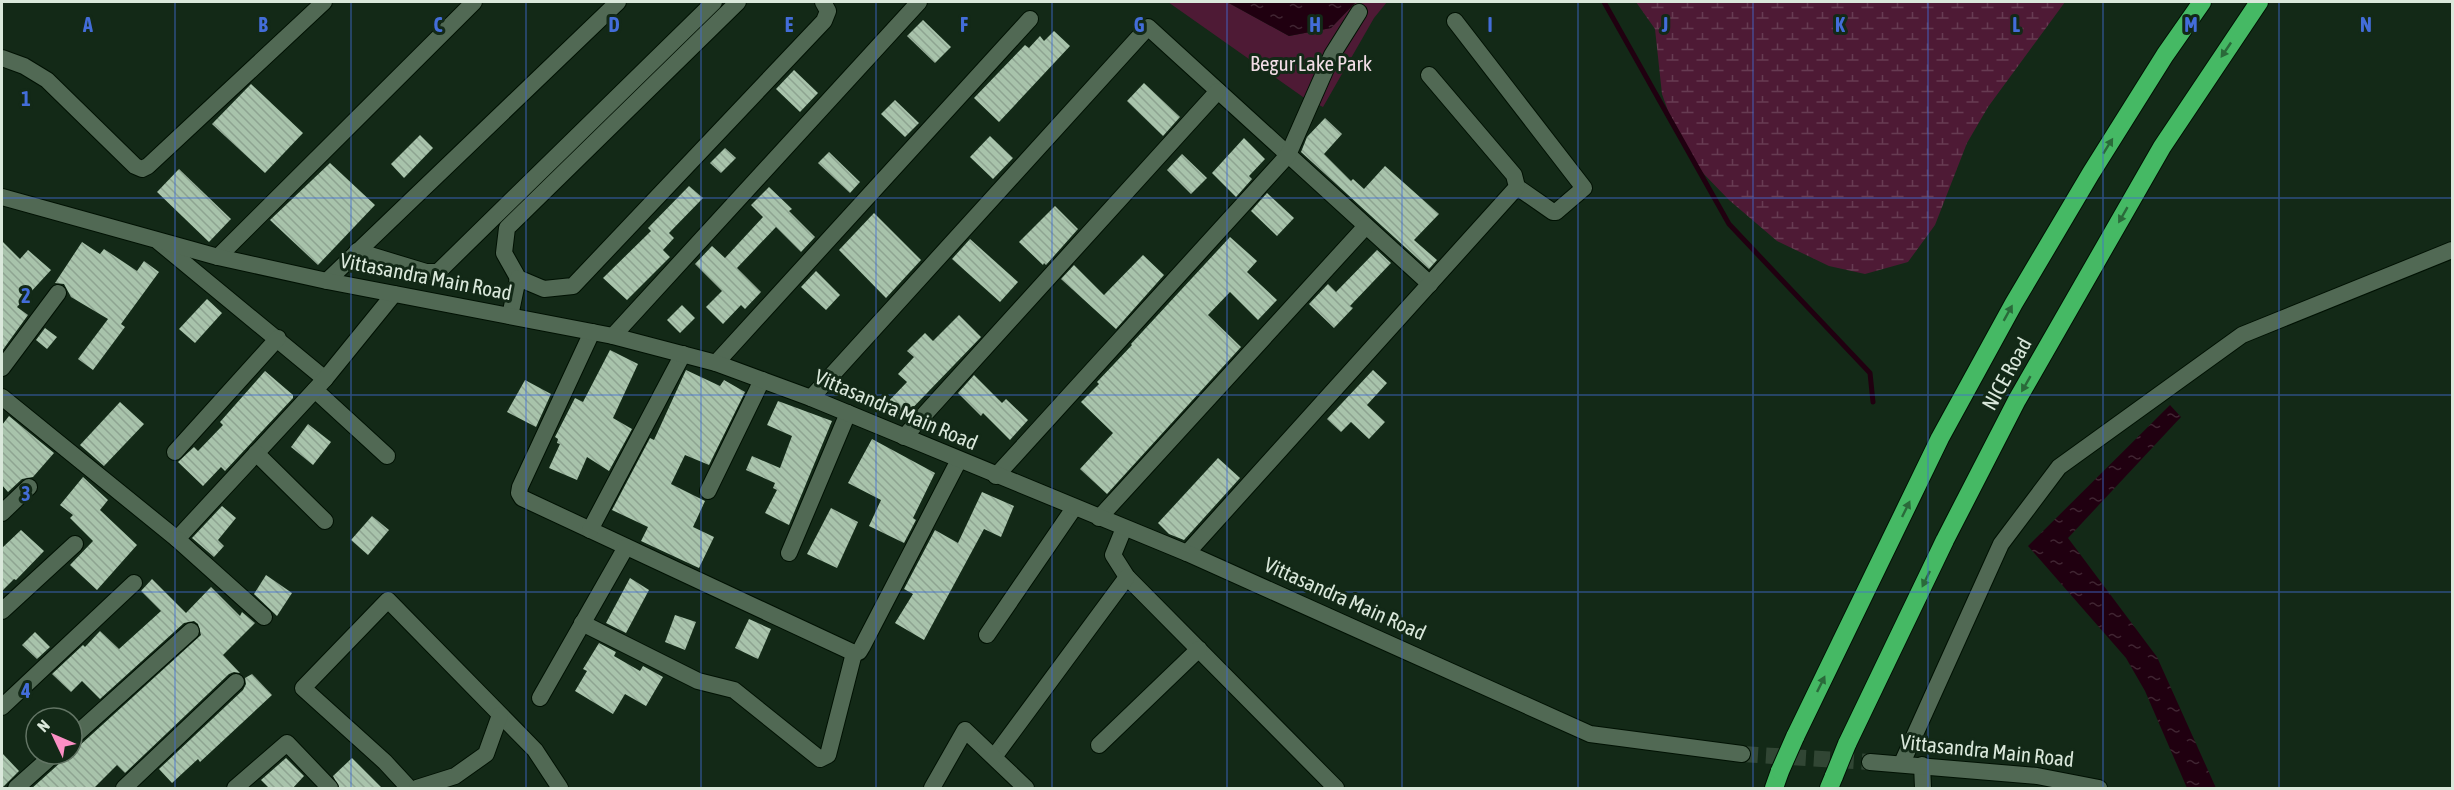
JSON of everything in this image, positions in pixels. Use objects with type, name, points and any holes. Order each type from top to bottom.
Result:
[{"type":"highway","name":"NICE Road","points":[[1773,789],[1795,737],[1940,438],[2014,303],[2091,173],[2165,55],[2202,2]]},
{"type":"highway","name":"NICE Road","points":[[1832,782],[1847,744],[1970,490],[2023,390],[2162,147],[2259,2]]},
{"type":"street","points":[[2,58],[24,66],[47,81],[135,166],[141,169],[148,166],[324,2]]},
{"type":"street","points":[[218,257],[474,2]]},
{"type":"street","points":[[327,281],[618,2]]},
{"type":"street","points":[[357,252],[426,272],[438,272],[714,2]]},
{"type":"street","points":[[738,2],[507,228],[504,253],[518,278],[544,289],[573,286],[824,21],[828,11],[823,2]]},
{"type":"street","points":[[613,336],[919,2]]},
{"type":"street","points":[[996,476],[1288,155],[1332,55],[1359,12]]},
{"type":"street","points":[[716,363],[1030,19]]},
{"type":"street","points":[[1429,75],[1514,176],[1517,187],[1553,212],[1556,212],[1584,188],[1455,21]]},
{"type":"street","points":[[811,398],[1148,27],[1430,284]]},
{"type":"street","points":[[904,437],[1218,91]]},
{"type":"street","points":[[1187,553],[1517,187]]},
{"type":"street","name":"Vittasandra Main Road","points":[[2,197],[218,257],[327,281],[613,336],[716,363],[811,398],[1187,553],[1590,734],[1742,754]]},
{"type":"street","points":[[1099,518],[1366,226]]},
{"type":"street","points":[[159,242],[278,338],[387,456]]},
{"type":"street","points":[[1902,764],[2001,544],[2059,467],[2242,335],[2452,249]]},
{"type":"street","points":[[510,316],[518,278]]},
{"type":"street","points":[[2,368],[58,293]]},
{"type":"street","points":[[177,539],[320,384],[394,294]]},
{"type":"street","points":[[592,332],[520,487],[519,494],[522,498],[854,653],[859,652],[862,647],[958,460]]},
{"type":"street","points":[[175,452],[278,338]]},
{"type":"street","points":[[590,530],[683,354]]},
{"type":"street","points":[[708,491],[762,380]]},
{"type":"street","points":[[2,397],[177,539],[264,617]]},
{"type":"street","points":[[789,553],[848,413]]},
{"type":"street","points":[[256,453],[325,521]]},
{"type":"street","points":[[2,513],[29,487]]},
{"type":"street","points":[[987,635],[1074,508]]},
{"type":"street","points":[[1124,528],[1113,555],[1127,577],[1336,789]]},
{"type":"street","points":[[2,611],[75,544]]},
{"type":"street","points":[[540,698],[626,547]]},
{"type":"street","points":[[994,757],[1127,577]]},
{"type":"street","points":[[2,707],[134,583]]},
{"type":"street","points":[[409,789],[385,762],[303,688],[388,600],[535,750],[560,789]]},
{"type":"street","points":[[582,623],[698,681],[734,690],[820,759],[828,755],[854,653]]},
{"type":"street","points":[[84,727],[191,631]]},
{"type":"street","points":[[1099,745],[1199,649]]},
{"type":"street","points":[[124,789],[236,682]]},
{"type":"street","points":[[417,789],[456,776],[486,754],[500,715]]},
{"type":"street","points":[[932,789],[965,730],[1026,789]]},
{"type":"street","points":[[235,789],[286,743],[330,789]]},
{"type":"street","name":"Vittasandra Main Road","points":[[1870,762],[2037,776],[2099,789]]},
{"type":"street","points":[[1922,765],[1923,789]]},
{"type":"street","points":[[16,789],[41,766]]},
{"type":"green space","name":"Begur Lake Park","points":[[1168,2],[1227,2],[1289,36],[1331,28],[1356,2],[1387,2],[1374,18],[1323,107],[1303,97]]},
{"type":"green space","points":[[1636,2],[2065,2],[1988,107],[1967,143],[1935,225],[1908,262],[1865,274],[1829,266],[1777,241],[1729,200],[1700,170],[1673,125],[1662,94],[1655,29]]},
{"type":"water","points":[[1227,2],[1356,2],[1331,28],[1289,36]]},
{"type":"water","points":[[2170,405],[2181,417],[2068,538],[2157,657],[2216,788],[2187,788],[2145,691],[2126,658],[2028,546]]},
{"type":"building","points":[[923,20],[951,47],[935,63],[907,36]]},
{"type":"building","points":[[1054,31],[1070,46],[999,122],[974,98],[1025,45],[1029,48],[1040,36],[1044,41]]},
{"type":"building","points":[[794,70],[818,93],[800,112],[776,89]]},
{"type":"building","points":[[1144,83],[1180,117],[1163,136],[1127,101]]},
{"type":"building","points":[[251,84],[303,133],[265,173],[212,124]]},
{"type":"building","points":[[895,100],[919,123],[905,137],[881,114]]},
{"type":"building","points":[[1325,118],[1342,134],[1324,154],[1351,181],[1353,179],[1364,189],[1385,166],[1439,214],[1414,240],[1437,260],[1429,269],[1301,152],[1307,137]]},
{"type":"building","points":[[420,135],[433,148],[404,178],[391,164]]},
{"type":"building","points":[[990,136],[1013,158],[993,179],[970,157]]},
{"type":"building","points":[[1244,138],[1265,159],[1249,176],[1252,179],[1236,197],[1212,173]]},
{"type":"building","points":[[725,148],[736,158],[721,173],[710,163]]},
{"type":"building","points":[[829,152],[860,182],[850,193],[818,163]]},
{"type":"building","points":[[1182,154],[1207,178],[1191,194],[1167,170]]},
{"type":"building","points":[[330,163],[375,205],[318,265],[270,220]]},
{"type":"building","points":[[179,169],[231,219],[209,242],[157,192]]},
{"type":"building","points":[[689,186],[703,198],[669,233],[674,238],[663,250],[670,257],[627,300],[603,278],[651,231],[648,228]]},
{"type":"building","points":[[769,187],[792,209],[789,211],[815,237],[801,252],[776,227],[737,268],[761,292],[745,309],[741,305],[723,324],[706,307],[722,291],[695,264],[712,246],[725,258],[763,217],[751,205]]},
{"type":"building","points":[[1267,193],[1294,218],[1277,236],[1251,211]]},
{"type":"building","points":[[1055,206],[1078,229],[1046,265],[1044,263],[1043,265],[1019,242]]},
{"type":"building","points":[[874,213],[921,260],[886,298],[839,250]]},
{"type":"building","points":[[1230,237],[1257,261],[1247,272],[1277,300],[1258,320],[1230,292],[1208,315],[1241,347],[1107,494],[1080,469],[1113,433],[1081,402]]},
{"type":"building","points":[[970,239],[1018,282],[1000,302],[952,259]]},
{"type":"building","points":[[2,241],[20,259],[28,250],[51,270],[17,307],[28,315],[2,351]]},
{"type":"building","points":[[82,242],[100,254],[104,249],[137,271],[144,261],[159,272],[121,324],[125,327],[93,370],[78,359],[108,319],[71,297],[64,284],[55,283]]},
{"type":"building","points":[[1377,250],[1391,263],[1350,306],[1353,308],[1334,328],[1309,304],[1328,284],[1336,292]]},
{"type":"building","points":[[1143,255],[1164,275],[1116,329],[1061,279],[1074,265],[1104,295]]},
{"type":"building","points":[[816,271],[840,295],[826,310],[801,287]]},
{"type":"building","points":[[207,299],[222,313],[195,343],[179,329]]},
{"type":"building","points":[[682,305],[695,318],[680,333],[667,320]]},
{"type":"building","points":[[959,315],[981,337],[900,421],[884,406],[907,382],[898,374],[914,357],[907,351],[925,333],[933,341]]},
{"type":"building","points":[[45,328],[57,337],[47,349],[36,340]]},
{"type":"building","points":[[610,350],[638,364],[613,418],[632,429],[609,471],[587,457],[577,480],[549,468],[560,444],[557,443],[558,439],[555,437],[575,398],[583,402]]},
{"type":"building","points":[[686,370],[720,386],[724,380],[745,392],[709,465],[685,455],[671,484],[705,501],[693,527],[714,537],[699,568],[641,541],[648,527],[612,510],[650,438],[654,440]]},
{"type":"building","points":[[1373,370],[1387,383],[1367,405],[1385,422],[1369,439],[1351,422],[1341,432],[1327,419]]},
{"type":"building","points":[[265,371],[293,395],[293,398],[225,471],[221,467],[203,486],[178,462],[194,447],[198,451],[223,425],[220,422]]},
{"type":"building","points":[[974,375],[1002,403],[1006,399],[1028,420],[1010,440],[983,413],[981,416],[958,393]]},
{"type":"building","points":[[525,380],[551,394],[536,427],[507,412]]},
{"type":"building","points":[[778,401],[832,421],[789,525],[765,513],[777,490],[773,488],[775,483],[746,470],[752,456],[780,468],[792,436],[767,425]]},
{"type":"building","points":[[120,402],[144,424],[104,466],[80,445]]},
{"type":"building","points":[[9,416],[54,453],[33,477],[22,479],[8,492],[2,485],[2,425]]},
{"type":"building","points":[[308,424],[331,442],[313,465],[291,447]]},
{"type":"building","points":[[872,439],[935,473],[913,518],[916,520],[904,543],[869,526],[881,500],[848,483]]},
{"type":"building","points":[[1218,458],[1240,478],[1184,540],[1169,534],[1158,523]]},
{"type":"building","points":[[83,477],[108,500],[100,510],[137,545],[97,590],[70,565],[93,541],[70,518],[73,515],[60,505]]},
{"type":"building","points":[[982,492],[1014,506],[1001,537],[984,529],[924,640],[895,623],[913,594],[904,589],[935,530],[958,543]]},
{"type":"building","points":[[222,506],[236,518],[218,540],[224,546],[214,557],[192,538]]},
{"type":"building","points":[[831,508],[858,522],[837,568],[807,554]]},
{"type":"building","points":[[372,516],[389,530],[368,555],[351,540]]},
{"type":"building","points":[[21,530],[44,551],[2,591],[2,548]]},
{"type":"building","points":[[266,575],[292,593],[277,616],[254,594]]},
{"type":"building","points":[[630,578],[649,590],[626,633],[606,623]]},
{"type":"building","points":[[152,579],[186,613],[211,587],[240,616],[242,612],[255,623],[223,655],[240,673],[229,674],[125,773],[117,765],[93,789],[31,789],[57,766],[84,766],[84,741],[201,635],[198,624],[194,621],[184,623],[100,699],[82,681],[71,692],[52,674],[83,645],[85,647],[100,631],[119,649],[161,611],[141,591]]},
{"type":"building","points":[[675,615],[696,622],[685,650],[665,642]]},
{"type":"building","points":[[749,619],[771,629],[758,659],[735,648]]},
{"type":"building","points":[[35,632],[50,647],[37,659],[22,645]]},
{"type":"building","points":[[599,643],[616,652],[614,656],[640,671],[643,666],[663,677],[646,706],[625,694],[613,714],[575,691],[587,671],[583,669]]},
{"type":"building","points":[[252,674],[272,695],[200,762],[198,759],[172,783],[159,769],[243,690],[246,684],[245,678]]},
{"type":"building","points":[[2,753],[19,771],[2,788]]},
{"type":"building","points":[[286,758],[304,776],[292,789],[270,789],[261,780]]},
{"type":"building","points":[[352,758],[383,789],[340,789],[333,776]]},
{"type":"waterway","points":[[1604,2],[1729,224],[1870,373],[1873,402]]},
{"type":"tunnel","points":[[1742,754],[1870,762]]}]
